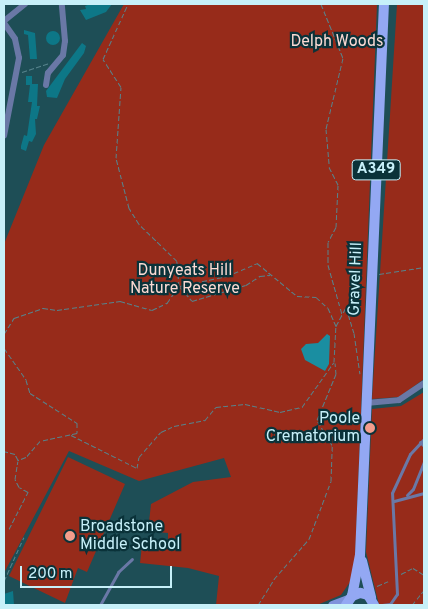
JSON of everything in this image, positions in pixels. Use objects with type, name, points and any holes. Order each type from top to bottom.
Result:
[{"type":"main road","name":"Gravel Hill","points":[[349,600],[360,555],[369,309],[384,4]]},
{"type":"main road","name":"Gravel Hill","points":[[360,555],[373,602]]},
{"type":"main road","points":[[349,600],[364,593],[373,602]]},
{"type":"street","points":[[4,133],[16,72],[17,45],[4,22],[26,4]]},
{"type":"street","points":[[46,85],[48,73],[58,61],[65,41],[62,4]]},
{"type":"street","points":[[366,403],[399,400],[424,383]]},
{"type":"street","points":[[332,605],[349,600]]},
{"type":"lane","points":[[382,605],[396,598],[394,501],[392,493],[402,468],[424,439]]},
{"type":"lane","points":[[420,442],[424,446]]},
{"type":"lane","points":[[407,495],[413,489],[424,462]]},
{"type":"lane","points":[[394,501],[407,495],[424,493]]},
{"type":"lane","points":[[100,605],[118,572],[132,559]]},
{"type":"path","points":[[128,4],[103,59],[121,87],[116,158],[129,208],[139,224],[177,262],[179,286],[192,301],[246,285],[260,276],[271,276]]},
{"type":"path","points":[[321,4],[343,58],[326,129],[329,167],[338,185],[336,227],[328,242],[328,265],[342,314]]},
{"type":"path","points":[[16,72],[58,61]]},
{"type":"path","points":[[4,334],[14,318],[43,308],[57,310],[120,301],[152,310],[167,303],[179,286],[226,276],[254,263],[270,271],[271,276],[297,296],[316,297],[328,308],[336,326]]},
{"type":"path","points":[[371,275],[424,267]]},
{"type":"path","points":[[258,605],[274,579],[308,539],[331,481],[332,445],[317,420],[336,374],[334,362],[336,326],[346,308]]},
{"type":"path","points":[[346,308],[369,309]]},
{"type":"path","points":[[346,308],[354,333],[361,382]]},
{"type":"path","points":[[4,348],[21,372],[30,393],[77,422],[77,433],[40,441],[26,457],[18,460]]},
{"type":"path","points":[[71,435],[137,468],[139,457],[161,432],[205,420],[216,407],[245,404],[280,412],[302,407],[334,362]]},
{"type":"path","points":[[4,451],[15,454],[18,460],[15,479],[18,487],[28,492],[9,529]]},
{"type":"path","points":[[4,581],[24,537]]},
{"type":"path","points":[[396,577],[410,568],[424,575]]},
{"type":"path","points":[[412,605],[424,590]]},
{"type":"green space","name":"Dunyeats Hill Nature Reserve","points":[[124,4],[377,4],[355,563],[350,582],[341,595],[317,605],[216,605],[219,576],[188,568],[140,563],[142,545],[168,545],[168,533],[148,531],[151,504],[193,482],[231,477],[224,458],[139,481],[69,451],[4,573],[4,244],[44,145]]},
{"type":"green space","points":[[397,4],[424,4],[424,379],[399,397],[372,399]]},
{"type":"green space","points":[[424,392],[424,605],[379,605],[366,552],[372,409],[401,406]]},
{"type":"green space","name":"Broadstone Middle School","points":[[68,457],[125,484],[87,572],[78,568],[65,603],[9,576]]},
{"type":"water","points":[[327,334],[330,336],[329,364],[325,371],[305,360],[301,349],[306,344],[318,343]]},
{"type":"building","points":[[90,4],[112,4],[106,12],[86,20],[80,10],[86,9],[85,6]]},
{"type":"building","points":[[24,30],[35,33],[37,59],[30,59],[28,35],[24,34]]},
{"type":"building","points":[[53,31],[58,33],[60,38],[58,43],[53,45],[48,43],[46,38],[48,33]]},
{"type":"building","points":[[82,43],[86,46],[84,53],[65,79],[57,98],[47,97],[46,91]]},
{"type":"building","points":[[26,76],[32,76],[32,84],[38,84],[37,106],[40,106],[37,119],[35,119],[36,134],[32,142],[29,141],[26,151],[21,149],[21,146],[24,135],[27,136],[32,102],[28,102],[30,85],[26,85]]},
{"type":"building","points":[[13,591],[14,605],[4,605],[4,594]]},
{"type":"place","name":"Poole Crematorium","points":[[370,428]]},
{"type":"place","name":"Broadstone Middle School","points":[[70,536]]},
{"type":"park label","name":"Delph Woods","points":[[337,42]]}]
